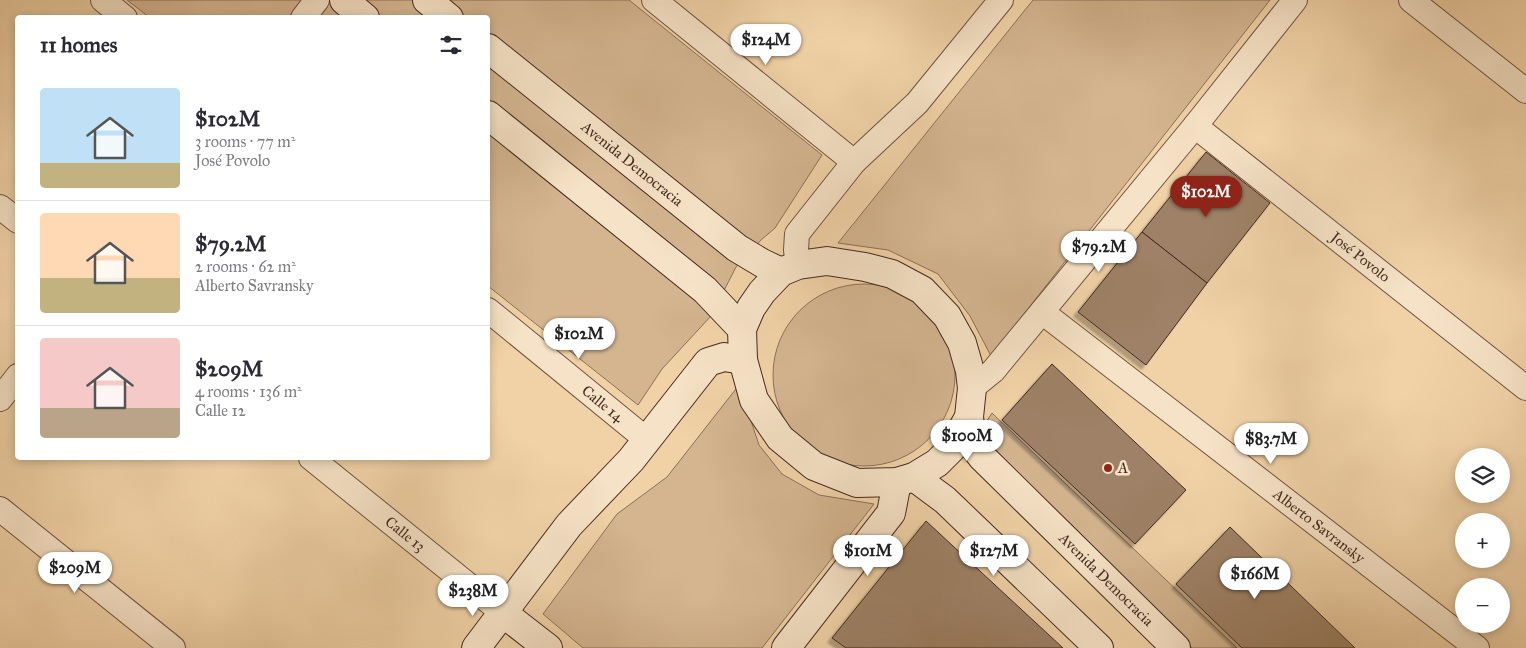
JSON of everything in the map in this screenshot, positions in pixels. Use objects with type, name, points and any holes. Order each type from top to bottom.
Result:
[{"type":"main road","points":[[344,0],[362,15]]},
{"type":"main road","points":[[427,0],[445,15]]},
{"type":"main road","name":"Avenida Democracia","points":[[490,50],[737,248],[762,263],[790,268]]},
{"type":"main road","points":[[490,118],[705,290],[742,329]]},
{"type":"main road","points":[[827,261],[866,267],[892,274],[922,290],[947,316],[962,343],[970,371],[972,388],[969,417],[950,449],[937,463],[906,480],[857,483],[814,466],[780,438],[754,400],[742,360],[742,329],[751,308],[762,292],[790,268],[827,261]]},
{"type":"main road","points":[[476,648],[569,525],[631,460],[708,362],[724,357],[742,360]]},
{"type":"main road","name":"Avenida Democracia","points":[[969,417],[972,444],[982,457],[1176,648]]},
{"type":"main road","points":[[906,480],[945,500],[1094,646]]},
{"type":"main road","points":[[786,648],[891,513],[906,480]]},
{"type":"main road","name":"Calle 13","points":[[503,613],[548,648]]},
{"type":"street","points":[[103,0],[121,15]]},
{"type":"street","points":[[305,15],[317,0]]},
{"type":"street","points":[[654,0],[854,162]]},
{"type":"street","points":[[790,268],[796,250],[797,234],[854,162],[917,103],[1001,0]]},
{"type":"street","points":[[972,388],[993,371],[1195,126],[1295,0]]},
{"type":"street","points":[[1411,0],[1526,91]]},
{"type":"street","name":"José Povolo","points":[[1195,126],[1526,388]]},
{"type":"street","points":[[0,207],[15,219]]},
{"type":"street","name":"Calle 14","points":[[490,312],[647,440]]},
{"type":"street","name":"Alberto Savransky","points":[[1042,312],[1477,648]]},
{"type":"street","points":[[0,399],[15,380]]},
{"type":"street","name":"Calle 13","points":[[313,460],[503,613]]},
{"type":"street","points":[[0,509],[173,648]]},
{"type":"shaded area","points":[[127,0],[629,0],[822,155],[775,228],[736,267],[711,316],[662,369],[638,405],[490,288],[490,15],[146,15]]},
{"type":"shaded area","points":[[1033,0],[1270,0],[991,356],[970,316],[938,274],[888,250],[838,243]]},
{"type":"shaded area","points":[[864,284],[882,286],[899,291],[915,299],[934,317],[948,340],[953,357],[955,375],[953,393],[948,410],[940,426],[922,445],[899,459],[882,464],[864,466],[846,464],[829,459],[813,451],[794,433],[780,410],[775,393],[773,375],[775,357],[780,340],[788,324],[806,305],[829,291],[846,286]]},
{"type":"shaded area","points":[[739,385],[759,445],[782,474],[819,495],[874,504],[762,648],[583,648],[543,614],[617,514],[667,477]]},
{"type":"shaded area","points":[[992,413],[1237,648],[1192,648],[990,452],[983,427]]},
{"type":"building","points":[[1206,152],[1270,203],[1207,283],[1142,232]]},
{"type":"building","points":[[1142,232],[1207,283],[1146,365],[1078,312]]},
{"type":"building","name":"A","points":[[1052,364],[1186,490],[1135,544],[1002,420]]},
{"type":"building","points":[[926,521],[1063,648],[846,648],[832,638]]},
{"type":"building","points":[[1230,527],[1355,648],[1242,648],[1176,584]]},
{"type":"place","name":"A","points":[[1108,468]]}]
